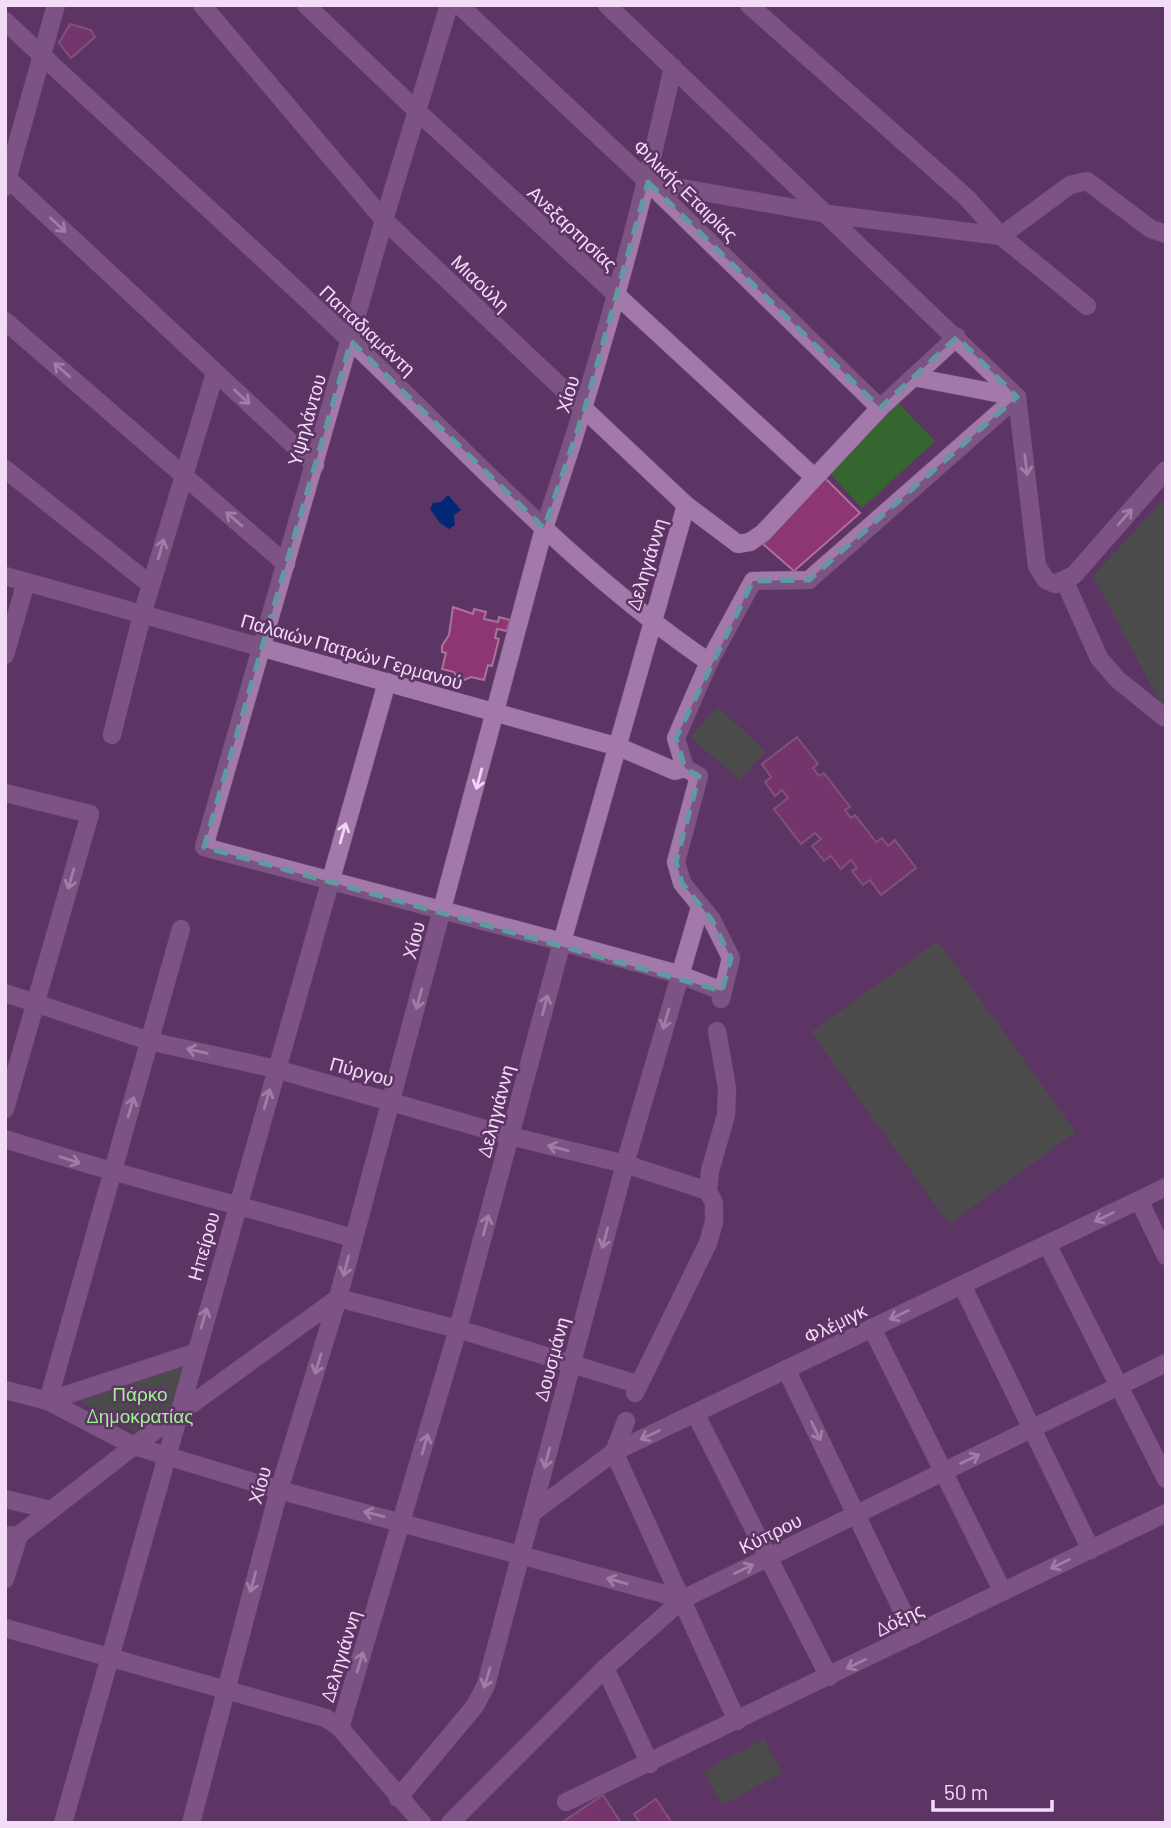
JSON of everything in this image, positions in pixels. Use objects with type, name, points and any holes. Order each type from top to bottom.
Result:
[{"type":"street","points":[[57,5],[6,181],[315,465]]},
{"type":"street","name":"Μιαούλη","points":[[202,5],[384,220],[686,505],[738,544],[751,542],[763,533],[814,477]]},
{"type":"street","name":"Ανεξαρτησίας","points":[[306,5],[617,297],[814,477]]},
{"type":"street","name":"Υψηλάντου","points":[[330,879],[204,846],[416,110],[449,5]]},
{"type":"street","name":"Φιλικής Εταιρίας","points":[[459,5],[648,182],[880,408]]},
{"type":"street","points":[[607,5],[1017,397],[1038,566],[1046,580],[1055,584],[1065,582],[1166,470]]},
{"type":"street","points":[[749,5],[967,198],[1001,236],[1087,306]]},
{"type":"street","name":"Παπαδιαμάντη","points":[[5,21],[351,341],[544,528],[651,622],[709,662]]},
{"type":"street","name":"Χίου","points":[[191,1823],[224,1689],[279,1490],[338,1298],[497,713],[544,528],[584,411],[617,297],[648,182],[673,67]]},
{"type":"street","points":[[648,182],[827,214],[1001,236],[1070,185],[1081,180],[1094,184],[1151,229],[1166,234]]},
{"type":"street","points":[[5,321],[286,564]]},
{"type":"street","points":[[814,477],[880,408],[957,337]]},
{"type":"street","points":[[112,735],[142,615],[215,373]]},
{"type":"street","points":[[914,377],[1017,397]]},
{"type":"street","points":[[330,879],[678,974],[722,995],[731,958],[712,920],[682,883],[676,862],[699,776],[685,768],[676,738],[709,662],[753,580],[809,580],[1017,397]]},
{"type":"street","points":[[5,470],[151,585]]},
{"type":"street","name":"Δεληγιάννη","points":[[340,1728],[458,1329],[562,942],[686,505]]},
{"type":"street","name":"Παλαιών Πατρών Γερμανού","points":[[5,576],[619,747],[676,771],[685,768]]},
{"type":"street","points":[[5,655],[26,582]]},
{"type":"street","points":[[1065,582],[1098,658],[1117,679],[1164,717]]},
{"type":"street","name":"Ηπείρου","points":[[63,1823],[194,1353],[387,682]]},
{"type":"street","points":[[5,793],[90,814],[5,1109]]},
{"type":"street","name":"Δουσμάνη","points":[[398,1798],[475,1706],[486,1685],[625,1164],[678,974],[700,907]]},
{"type":"street","points":[[47,1401],[181,929]]},
{"type":"street","name":"Πύργου","points":[[5,993],[149,1041],[276,1069],[510,1136],[625,1164],[708,1191]]},
{"type":"street","points":[[5,1579],[12,1536],[338,1298],[458,1329],[572,1363],[636,1388],[708,1243],[714,1213],[708,1191],[710,1171],[726,1115],[727,1088],[717,1031]]},
{"type":"street","points":[[5,1139],[112,1173],[237,1204],[354,1238]]},
{"type":"street","name":"Φλέμιγκ","points":[[532,1513],[614,1452],[1166,1187]]},
{"type":"street","points":[[1139,1200],[1166,1256]]},
{"type":"street","points":[[1048,1244],[1166,1479]]},
{"type":"street","points":[[962,1285],[1091,1550]]},
{"type":"street","points":[[872,1328],[1003,1592]]},
{"type":"street","points":[[47,1401],[194,1353]]},
{"type":"street","name":"Κύπρου","points":[[450,1823],[606,1668],[683,1599],[1166,1363]]},
{"type":"street","points":[[786,1369],[914,1635]]},
{"type":"street","points":[[5,1390],[47,1401],[134,1446],[279,1490],[403,1521],[683,1599]]},
{"type":"street","points":[[695,1413],[829,1677]]},
{"type":"street","points":[[626,1421],[614,1452],[737,1721]]},
{"type":"street","points":[[5,1499],[51,1510]]},
{"type":"street","name":"Δόξης","points":[[566,1802],[650,1764],[1166,1513]]},
{"type":"street","points":[[5,1628],[326,1718],[340,1728],[422,1823]]},
{"type":"street","points":[[606,1668],[650,1764]]},
{"type":"highlighted area","points":[[648,182],[880,408],[957,337],[1017,397],[809,580],[753,581],[676,738],[685,768],[699,776],[676,862],[682,883],[712,920],[731,958],[722,991],[204,847],[351,341],[544,528],[584,411]]},
{"type":"green space","points":[[898,403],[935,441],[862,508],[828,471]]},
{"type":"green space","points":[[1166,497],[1166,714],[1093,576]]},
{"type":"green space","points":[[717,707],[766,751],[740,780],[690,737]]},
{"type":"green space","points":[[938,941],[1076,1132],[949,1224],[811,1032]]},
{"type":"green space","name":"Πάρκο Δημοκρατίας","points":[[187,1361],[169,1414],[139,1435],[77,1399]]},
{"type":"green space","points":[[764,1739],[782,1773],[722,1805],[704,1771]]},
{"type":"water","points":[[448,495],[461,510],[454,515],[455,525],[449,529],[440,523],[430,509],[433,503],[441,502]]},
{"type":"building","points":[[70,24],[91,30],[95,37],[71,58],[59,43]]},
{"type":"building","points":[[825,478],[860,513],[794,571],[763,544]]},
{"type":"building","points":[[453,607],[473,614],[474,609],[486,612],[484,619],[498,622],[499,617],[510,620],[507,631],[497,629],[495,638],[499,639],[492,666],[488,665],[484,680],[471,677],[459,682],[454,672],[442,669],[446,653],[442,652],[442,646],[449,635]]},
{"type":"building","points":[[797,737],[818,764],[813,768],[819,776],[824,773],[850,807],[845,810],[851,818],[855,815],[876,842],[882,838],[888,846],[895,840],[916,868],[881,895],[870,880],[863,885],[852,871],[857,868],[851,860],[841,869],[831,856],[824,861],[812,846],[821,839],[815,833],[801,844],[774,809],[788,798],[782,790],[775,796],[765,782],[771,777],[762,764]]},
{"type":"building","points":[[603,1795],[621,1823],[561,1823]]},
{"type":"building","points":[[656,1799],[672,1823],[640,1823],[634,1814]]}]
